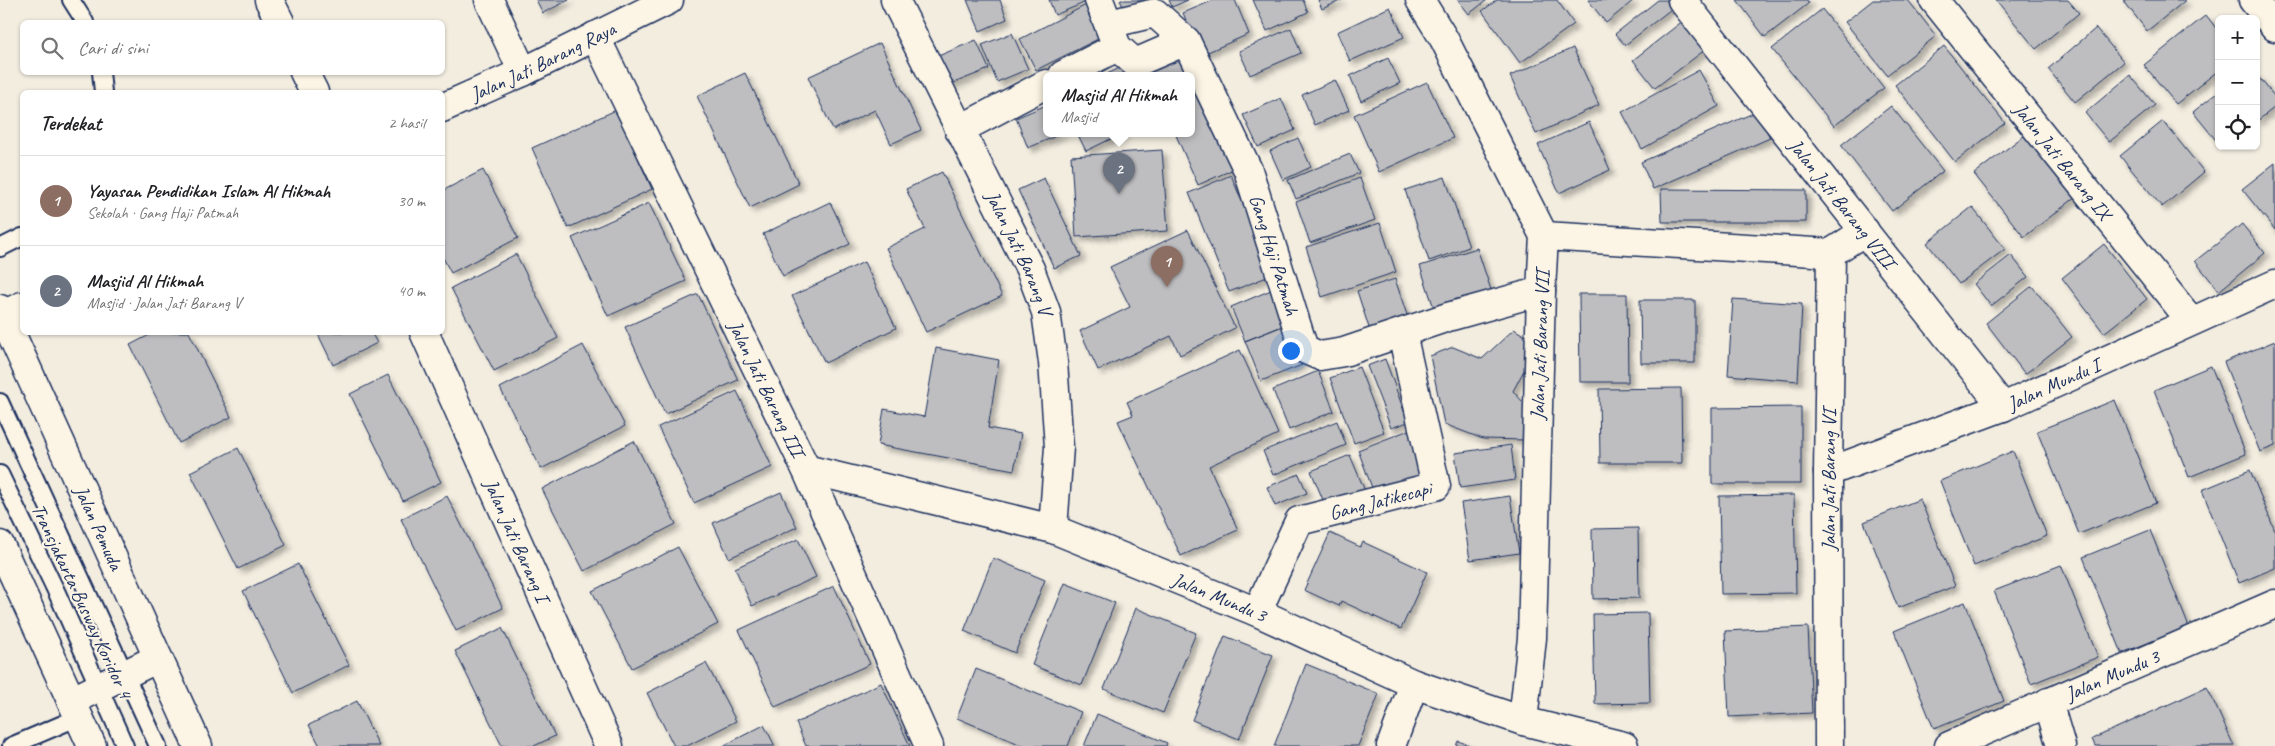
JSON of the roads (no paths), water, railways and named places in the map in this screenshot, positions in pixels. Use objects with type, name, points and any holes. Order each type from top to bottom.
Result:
[{"type":"street","points":[[269,0],[279,20]]},
{"type":"street","points":[[489,0],[523,72]]},
{"type":"street","name":"Jalan Jati Barang Raya","points":[[445,107],[523,72],[670,0]]},
{"type":"street","name":"Jalan Jati Barang V","points":[[895,0],[958,130],[1030,269],[1046,312],[1059,447],[1053,529]]},
{"type":"street","points":[[1420,0],[1444,39],[1544,236],[1831,253],[1865,230]]},
{"type":"street","name":"Jalan Jati Barang VIII","points":[[1682,0],[2003,407]]},
{"type":"street","name":"Jalan Jati Barang IX","points":[[1934,0],[2191,321]]},
{"type":"street","points":[[2253,0],[2275,27]]},
{"type":"street","name":"Gang Haji Patmah","points":[[1108,24],[1155,13],[1186,41],[1248,170],[1304,349],[1320,356],[1344,352],[1448,317],[1541,291]]},
{"type":"street","points":[[1067,72],[1108,24],[1135,63],[1186,41]]},
{"type":"street","name":"Jalan Jati Barang III","points":[[595,36],[806,469],[929,746]]},
{"type":"street","points":[[306,75],[313,90]]},
{"type":"street","points":[[958,130],[1043,86]]},
{"type":"street","name":"Jalan Jati Barang VII","points":[[1523,720],[1532,638],[1544,236]]},
{"type":"street","name":"Jalan Jati Barang VI","points":[[1829,746],[1828,472],[1831,253]]},
{"type":"street","name":"Jalan Mundu I","points":[[1828,472],[2003,407],[2275,284]]},
{"type":"street","name":"Jalan Pemuda","points":[[8,310],[158,658],[198,746]]},
{"type":"street","name":"Gang Jatikecapi","points":[[1257,612],[1299,522],[1436,486],[1402,333]]},
{"type":"street","name":"Jalan Jati Barang I","points":[[425,335],[609,746]]},
{"type":"street","name":"Jalan Mundu 3","points":[[806,469],[1053,529],[1257,612],[1414,684],[1523,720],[1624,746]]},
{"type":"street","points":[[0,544],[92,746]]},
{"type":"street","name":"Jalan Mundu 3","points":[[1949,746],[2275,604]]},
{"type":"street","points":[[75,709],[98,687],[158,658]]},
{"type":"street","points":[[1391,746],[1414,684]]},
{"type":"street","points":[[2048,702],[2061,746]]},
{"type":"lane","points":[[71,0],[84,20]]},
{"type":"lane","points":[[101,75],[102,90]]},
{"type":"lane","points":[[0,248],[20,238]]},
{"type":"lane","name":"Transjakarta Busway Koridor 4","points":[[0,402],[158,746]]},
{"type":"lane","name":"Transjakarta Busway Koridor 4","points":[[0,474],[57,593],[125,746]]},
{"type":"lane","points":[[11,746],[75,709]]},
{"type":"place","name":"Masjid Al Hikmah","points":[[1119,194]]},
{"type":"place","name":"Yayasan Pendidikan Islam Al Hikmah","points":[[1167,287]]}]
